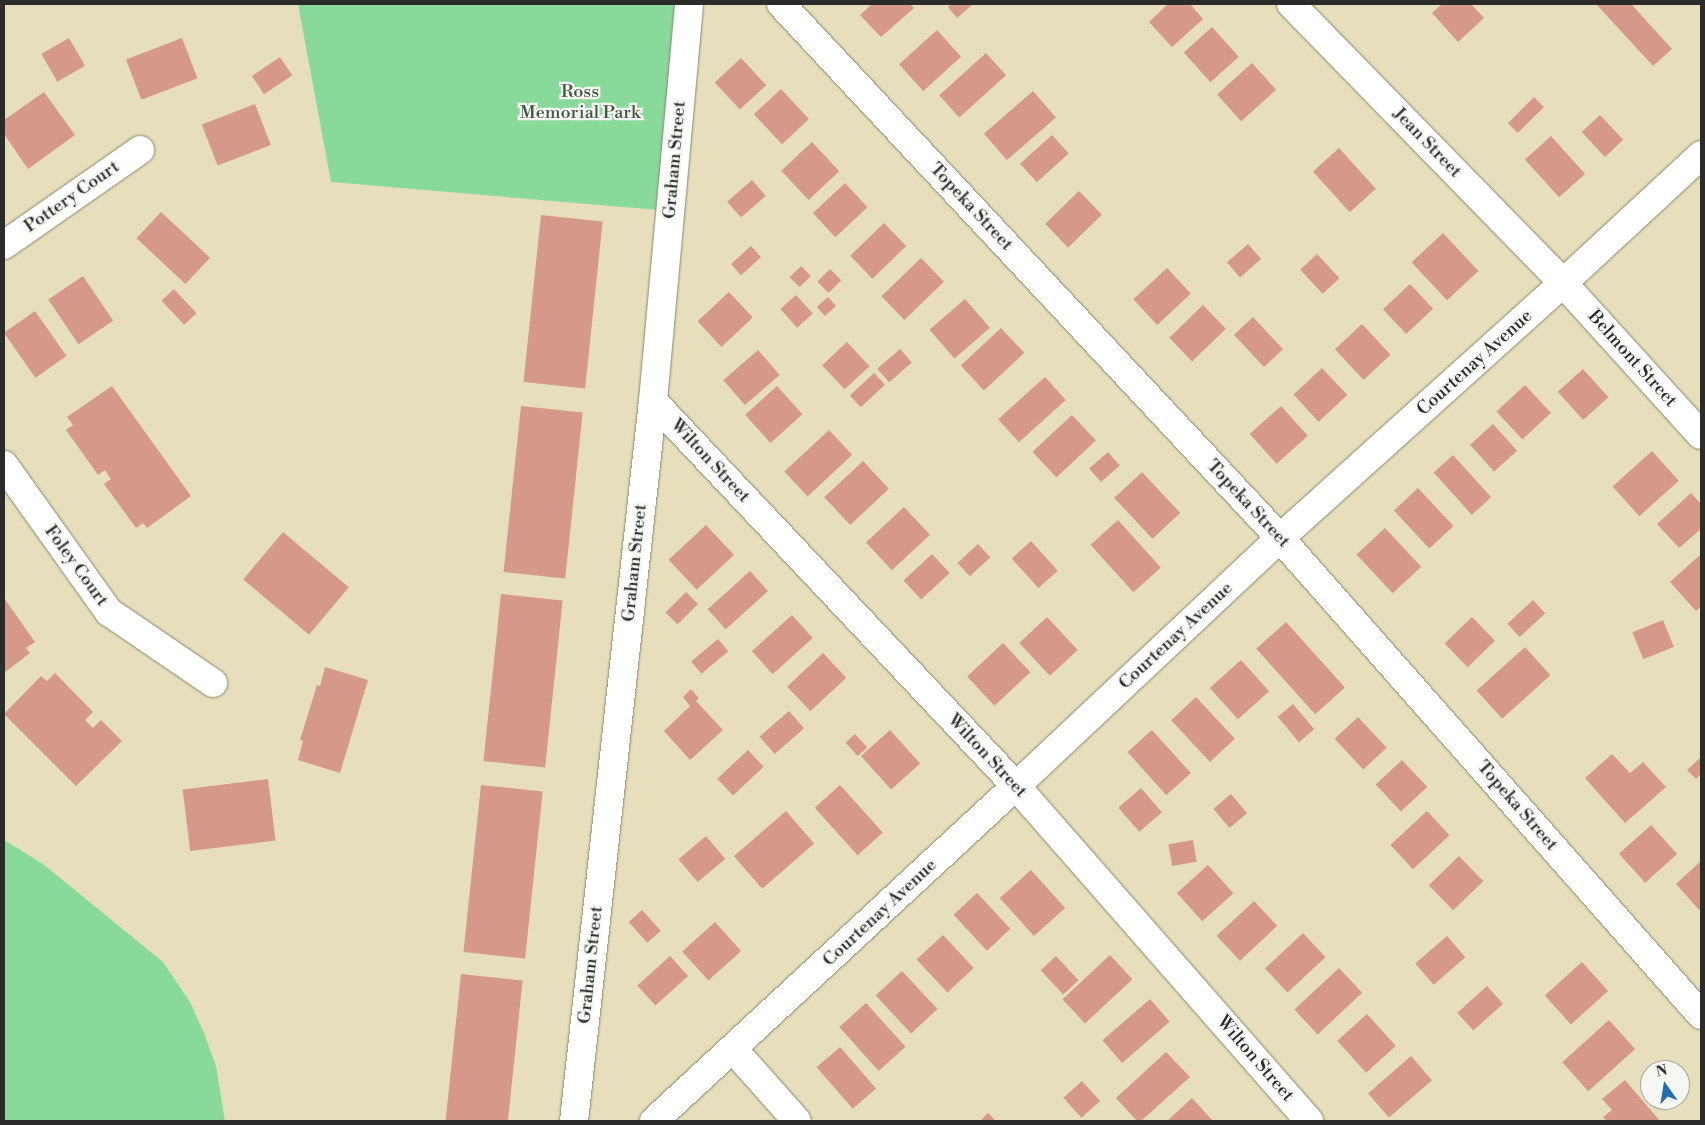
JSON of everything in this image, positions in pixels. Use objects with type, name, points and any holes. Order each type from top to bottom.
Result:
[{"type":"street","name":"Graham Street","points":[[574,1121],[653,401],[689,4]]},
{"type":"street","name":"Topeka Street","points":[[781,4],[1280,538],[1701,1015]]},
{"type":"street","name":"Jean Street","points":[[1291,4],[1564,283]]},
{"type":"street","name":"Pottery Court","points":[[4,245],[140,150]]},
{"type":"street","name":"Courtenay Avenue","points":[[654,1121],[1016,786],[1280,538],[1564,283],[1701,155]]},
{"type":"street","name":"Belmont Street","points":[[1564,283],[1701,435]]},
{"type":"street","name":"Wilton Street","points":[[653,401],[1016,786],[1309,1121]]},
{"type":"street","name":"Foley Court","points":[[4,465],[109,612],[213,683]]},
{"type":"street","points":[[733,1049],[797,1121]]},
{"type":"green space","name":"Ross Memorial Park","points":[[298,4],[689,4],[670,211],[331,182]]},
{"type":"green space","points":[[4,840],[43,864],[163,962],[190,1002],[204,1033],[216,1066],[225,1121],[4,1121]]},
{"type":"building","points":[[872,4],[910,4],[914,8],[881,37],[860,15]]},
{"type":"building","points":[[951,4],[973,4],[957,18],[948,7]]},
{"type":"building","points":[[1168,4],[1190,4],[1203,19],[1172,47],[1149,22]]},
{"type":"building","points":[[1442,4],[1471,4],[1484,18],[1458,42],[1432,13]]},
{"type":"building","points":[[1596,4],[1631,4],[1672,49],[1653,66]]},
{"type":"building","points":[[1212,27],[1239,57],[1211,82],[1184,52]]},
{"type":"building","points":[[937,30],[961,57],[923,91],[899,64]]},
{"type":"building","points":[[69,38],[85,66],[57,82],[41,54]]},
{"type":"building","points":[[182,38],[197,78],[141,100],[126,60]]},
{"type":"building","points":[[986,53],[1006,75],[959,117],[939,95]]},
{"type":"building","points":[[280,57],[292,75],[264,94],[252,76]]},
{"type":"building","points":[[741,58],[766,85],[740,110],[715,83]]},
{"type":"building","points":[[1252,63],[1276,90],[1241,121],[1217,94]]},
{"type":"building","points":[[781,89],[809,119],[782,144],[754,114]]},
{"type":"building","points":[[1033,91],[1056,117],[1007,160],[984,134]]},
{"type":"building","points":[[44,92],[75,135],[28,169],[4,134],[4,120]]},
{"type":"building","points":[[1534,97],[1544,107],[1518,133],[1508,123]]},
{"type":"building","points":[[255,104],[271,145],[218,166],[202,124]]},
{"type":"building","points":[[1600,115],[1623,140],[1605,157],[1582,132]]},
{"type":"building","points":[[1052,135],[1069,154],[1037,182],[1020,164]]},
{"type":"building","points":[[1551,136],[1585,174],[1559,197],[1525,159]]},
{"type":"building","points":[[812,142],[839,171],[809,200],[781,171]]},
{"type":"building","points":[[1339,148],[1376,189],[1350,212],[1313,171]]},
{"type":"building","points":[[752,180],[766,196],[741,217],[727,202]]},
{"type":"building","points":[[845,183],[868,207],[835,237],[813,213]]},
{"type":"building","points":[[1079,191],[1102,215],[1068,247],[1045,224]]},
{"type":"building","points":[[161,212],[210,258],[185,284],[136,238]]},
{"type":"building","points":[[541,215],[603,221],[585,389],[523,382]]},
{"type":"building","points":[[884,223],[906,246],[872,279],[850,256]]},
{"type":"building","points":[[1443,233],[1478,271],[1447,300],[1412,262]]},
{"type":"building","points":[[1248,244],[1261,259],[1240,277],[1227,262]]},
{"type":"building","points":[[751,246],[761,257],[741,275],[731,264]]},
{"type":"building","points":[[1317,254],[1340,278],[1323,294],[1300,270]]},
{"type":"building","points":[[921,258],[944,282],[904,320],[881,296]]},
{"type":"building","points":[[801,266],[811,276],[800,287],[790,277]]},
{"type":"building","points":[[1167,268],[1191,294],[1157,325],[1133,299]]},
{"type":"building","points":[[830,269],[841,280],[829,293],[817,282]]},
{"type":"building","points":[[83,276],[113,321],[78,344],[48,299]]},
{"type":"building","points":[[1410,284],[1433,309],[1406,334],[1383,309]]},
{"type":"building","points":[[174,289],[197,313],[184,325],[162,301]]},
{"type":"building","points":[[729,292],[753,318],[721,347],[698,321]]},
{"type":"building","points":[[796,295],[813,314],[797,328],[780,309]]},
{"type":"building","points":[[828,297],[836,306],[825,316],[817,307]]},
{"type":"building","points":[[965,299],[990,328],[954,359],[930,330]]},
{"type":"building","points":[[1203,305],[1226,329],[1192,361],[1169,338]]},
{"type":"building","points":[[35,311],[67,356],[35,378],[4,333]]},
{"type":"building","points":[[1253,317],[1283,349],[1264,367],[1234,335]]},
{"type":"building","points":[[1362,324],[1391,355],[1364,380],[1335,349]]},
{"type":"building","points":[[1001,328],[1024,353],[984,390],[961,366]]},
{"type":"building","points":[[847,342],[870,366],[845,389],[822,365]]},
{"type":"building","points":[[900,349],[912,363],[889,382],[877,369]]},
{"type":"building","points":[[758,350],[780,375],[745,405],[723,380]]},
{"type":"building","points":[[1322,368],[1347,395],[1319,422],[1293,395]]},
{"type":"building","points":[[1583,369],[1608,397],[1583,420],[1558,392]]},
{"type":"building","points":[[874,373],[885,385],[861,407],[850,396]]},
{"type":"building","points":[[1045,377],[1066,400],[1019,442],[998,419]]},
{"type":"building","points":[[1525,385],[1551,413],[1522,439],[1496,412]]},
{"type":"building","points":[[112,386],[191,496],[147,528],[143,523],[136,528],[104,484],[111,479],[105,470],[98,475],[66,430],[73,425],[67,417]]},
{"type":"building","points":[[777,386],[802,414],[770,443],[745,415]]},
{"type":"building","points":[[521,406],[583,412],[565,579],[504,572]]},
{"type":"building","points":[[1281,406],[1308,436],[1277,464],[1250,434]]},
{"type":"building","points":[[1072,415],[1096,441],[1056,477],[1033,452]]},
{"type":"building","points":[[1493,424],[1517,451],[1494,471],[1470,445]]},
{"type":"building","points":[[829,430],[852,455],[808,496],[784,472]]},
{"type":"building","points":[[1652,451],[1679,481],[1639,516],[1613,486]]},
{"type":"building","points":[[1108,452],[1120,466],[1101,482],[1089,468]]},
{"type":"building","points":[[1453,455],[1491,497],[1472,515],[1434,472]]},
{"type":"building","points":[[863,461],[889,489],[850,525],[824,497]]},
{"type":"building","points":[[1142,472],[1180,513],[1152,539],[1114,498]]},
{"type":"building","points":[[1418,488],[1453,526],[1429,549],[1394,511]]},
{"type":"building","points":[[1691,493],[1701,504],[1701,529],[1679,548],[1657,524]]},
{"type":"building","points":[[904,507],[930,535],[892,570],[866,542]]},
{"type":"building","points":[[1118,520],[1161,568],[1133,592],[1091,545]]},
{"type":"building","points":[[706,525],[734,555],[697,590],[669,560]]},
{"type":"building","points":[[1385,528],[1421,567],[1393,593],[1356,555]]},
{"type":"building","points":[[283,532],[349,587],[309,635],[243,579]]},
{"type":"building","points":[[1031,541],[1058,571],[1038,588],[1012,558]]},
{"type":"building","points":[[978,544],[990,557],[970,576],[958,563]]},
{"type":"building","points":[[932,554],[950,573],[921,600],[903,581]]},
{"type":"building","points":[[1701,554],[1701,607],[1696,611],[1670,582]]},
{"type":"building","points":[[750,571],[768,591],[726,629],[708,609]]},
{"type":"building","points":[[686,592],[698,604],[678,625],[665,613]]},
{"type":"building","points":[[501,594],[563,600],[545,768],[483,761]]},
{"type":"building","points":[[4,598],[35,642],[26,648],[30,653],[4,673]]},
{"type":"building","points":[[1533,600],[1545,613],[1520,637],[1507,624]]},
{"type":"building","points":[[792,615],[813,638],[773,674],[752,651]]},
{"type":"building","points":[[1047,617],[1078,650],[1050,676],[1019,643]]},
{"type":"building","points":[[1472,617],[1495,641],[1468,667],[1445,643]]},
{"type":"building","points":[[1663,620],[1674,647],[1643,659],[1632,632]]},
{"type":"building","points":[[1286,622],[1345,687],[1315,714],[1256,649]]},
{"type":"building","points":[[718,639],[728,651],[701,674],[691,661]]},
{"type":"building","points":[[1003,643],[1030,672],[994,706],[967,676]]},
{"type":"building","points":[[1525,647],[1550,675],[1502,719],[1477,690]]},
{"type":"building","points":[[823,653],[846,678],[810,711],[787,686]]},
{"type":"building","points":[[1241,660],[1269,691],[1238,719],[1210,688]]},
{"type":"building","points":[[325,667],[368,680],[340,773],[298,760],[303,741],[300,740],[317,685],[320,686]]},
{"type":"building","points":[[55,673],[93,712],[85,720],[93,728],[101,720],[122,741],[76,786],[4,714],[41,676],[47,681]]},
{"type":"building","points":[[691,689],[699,698],[696,701],[723,730],[690,760],[664,731],[690,706],[683,697]]},
{"type":"building","points":[[1196,697],[1235,739],[1210,762],[1171,720]]},
{"type":"building","points":[[1293,704],[1314,729],[1299,742],[1278,717]]},
{"type":"building","points":[[789,711],[804,728],[775,754],[760,737]]},
{"type":"building","points":[[1358,717],[1387,748],[1363,770],[1335,739]]},
{"type":"building","points":[[890,730],[920,763],[891,790],[861,756]]},
{"type":"building","points":[[1152,730],[1191,773],[1166,795],[1127,752]]},
{"type":"building","points":[[855,734],[867,747],[858,756],[845,743]]},
{"type":"building","points":[[748,750],[764,767],[733,795],[717,779]]},
{"type":"building","points":[[1612,754],[1630,773],[1643,762],[1666,787],[1625,823],[1585,778]]},
{"type":"building","points":[[1700,758],[1701,774],[1696,779],[1687,770]]},
{"type":"building","points":[[1402,760],[1427,787],[1401,812],[1376,785]]},
{"type":"building","points":[[268,779],[276,841],[190,851],[183,789]]},
{"type":"building","points":[[481,785],[543,791],[525,959],[463,952]]},
{"type":"building","points":[[840,785],[883,833],[858,855],[815,808]]},
{"type":"building","points":[[1141,788],[1162,812],[1139,832],[1118,808]]},
{"type":"building","points":[[1231,794],[1247,813],[1229,828],[1213,809]]},
{"type":"building","points":[[786,811],[814,843],[762,889],[734,856]]},
{"type":"building","points":[[1427,811],[1450,835],[1413,869],[1390,845]]},
{"type":"building","points":[[1651,825],[1677,854],[1645,883],[1619,854]]},
{"type":"building","points":[[706,836],[725,859],[698,882],[678,859]]},
{"type":"building","points":[[1193,840],[1197,862],[1172,866],[1168,844]]},
{"type":"building","points":[[1459,856],[1483,881],[1453,910],[1429,885]]},
{"type":"building","points":[[1701,861],[1701,908],[1699,910],[1676,884]]},
{"type":"building","points":[[1208,865],[1233,893],[1202,921],[1177,893]]},
{"type":"building","points":[[1031,870],[1065,908],[1034,936],[1000,898]]},
{"type":"building","points":[[977,893],[1010,929],[987,951],[954,915]]},
{"type":"building","points":[[1254,901],[1277,926],[1240,961],[1217,936]]},
{"type":"building","points":[[642,910],[661,931],[647,943],[629,922]]},
{"type":"building","points":[[715,922],[741,951],[708,980],[682,951]]},
{"type":"building","points":[[1303,933],[1326,957],[1287,993],[1265,968]]},
{"type":"building","points":[[943,935],[974,968],[947,992],[917,960]]},
{"type":"building","points":[[1447,936],[1465,957],[1434,985],[1415,964]]},
{"type":"building","points":[[1110,955],[1133,979],[1085,1023],[1062,999]]},
{"type":"building","points":[[670,956],[688,976],[655,1006],[637,985]]},
{"type":"building","points":[[1056,956],[1079,980],[1063,994],[1041,970]]},
{"type":"building","points":[[1582,962],[1608,991],[1571,1024],[1545,995]]},
{"type":"building","points":[[1339,968],[1362,993],[1318,1034],[1294,1010]]},
{"type":"building","points":[[902,971],[937,1009],[911,1034],[876,996]]},
{"type":"building","points":[[461,974],[523,980],[508,1121],[446,1121]]},
{"type":"building","points":[[1487,986],[1503,1004],[1473,1031],[1457,1013]]},
{"type":"building","points":[[1150,999],[1170,1022],[1122,1063],[1102,1040]]},
{"type":"building","points":[[866,1003],[905,1047],[879,1071],[839,1027]]},
{"type":"building","points":[[1367,1014],[1396,1046],[1366,1073],[1337,1041]]},
{"type":"building","points":[[1609,1020],[1635,1049],[1588,1091],[1562,1062]]},
{"type":"building","points":[[840,1047],[876,1089],[853,1109],[817,1067]]},
{"type":"building","points":[[1166,1052],[1190,1077],[1141,1121],[1137,1121],[1116,1098]]},
{"type":"building","points":[[1411,1056],[1432,1080],[1389,1118],[1368,1093]]},
{"type":"building","points":[[1625,1080],[1640,1098],[1640,1110],[1651,1110],[1660,1121],[1607,1121],[1603,1117],[1612,1110],[1602,1099]]},
{"type":"building","points":[[1082,1081],[1100,1101],[1081,1118],[1063,1098]]},
{"type":"building","points":[[1192,1098],[1213,1121],[1167,1121]]},
{"type":"building","points":[[988,1113],[996,1121],[980,1121]]}]
